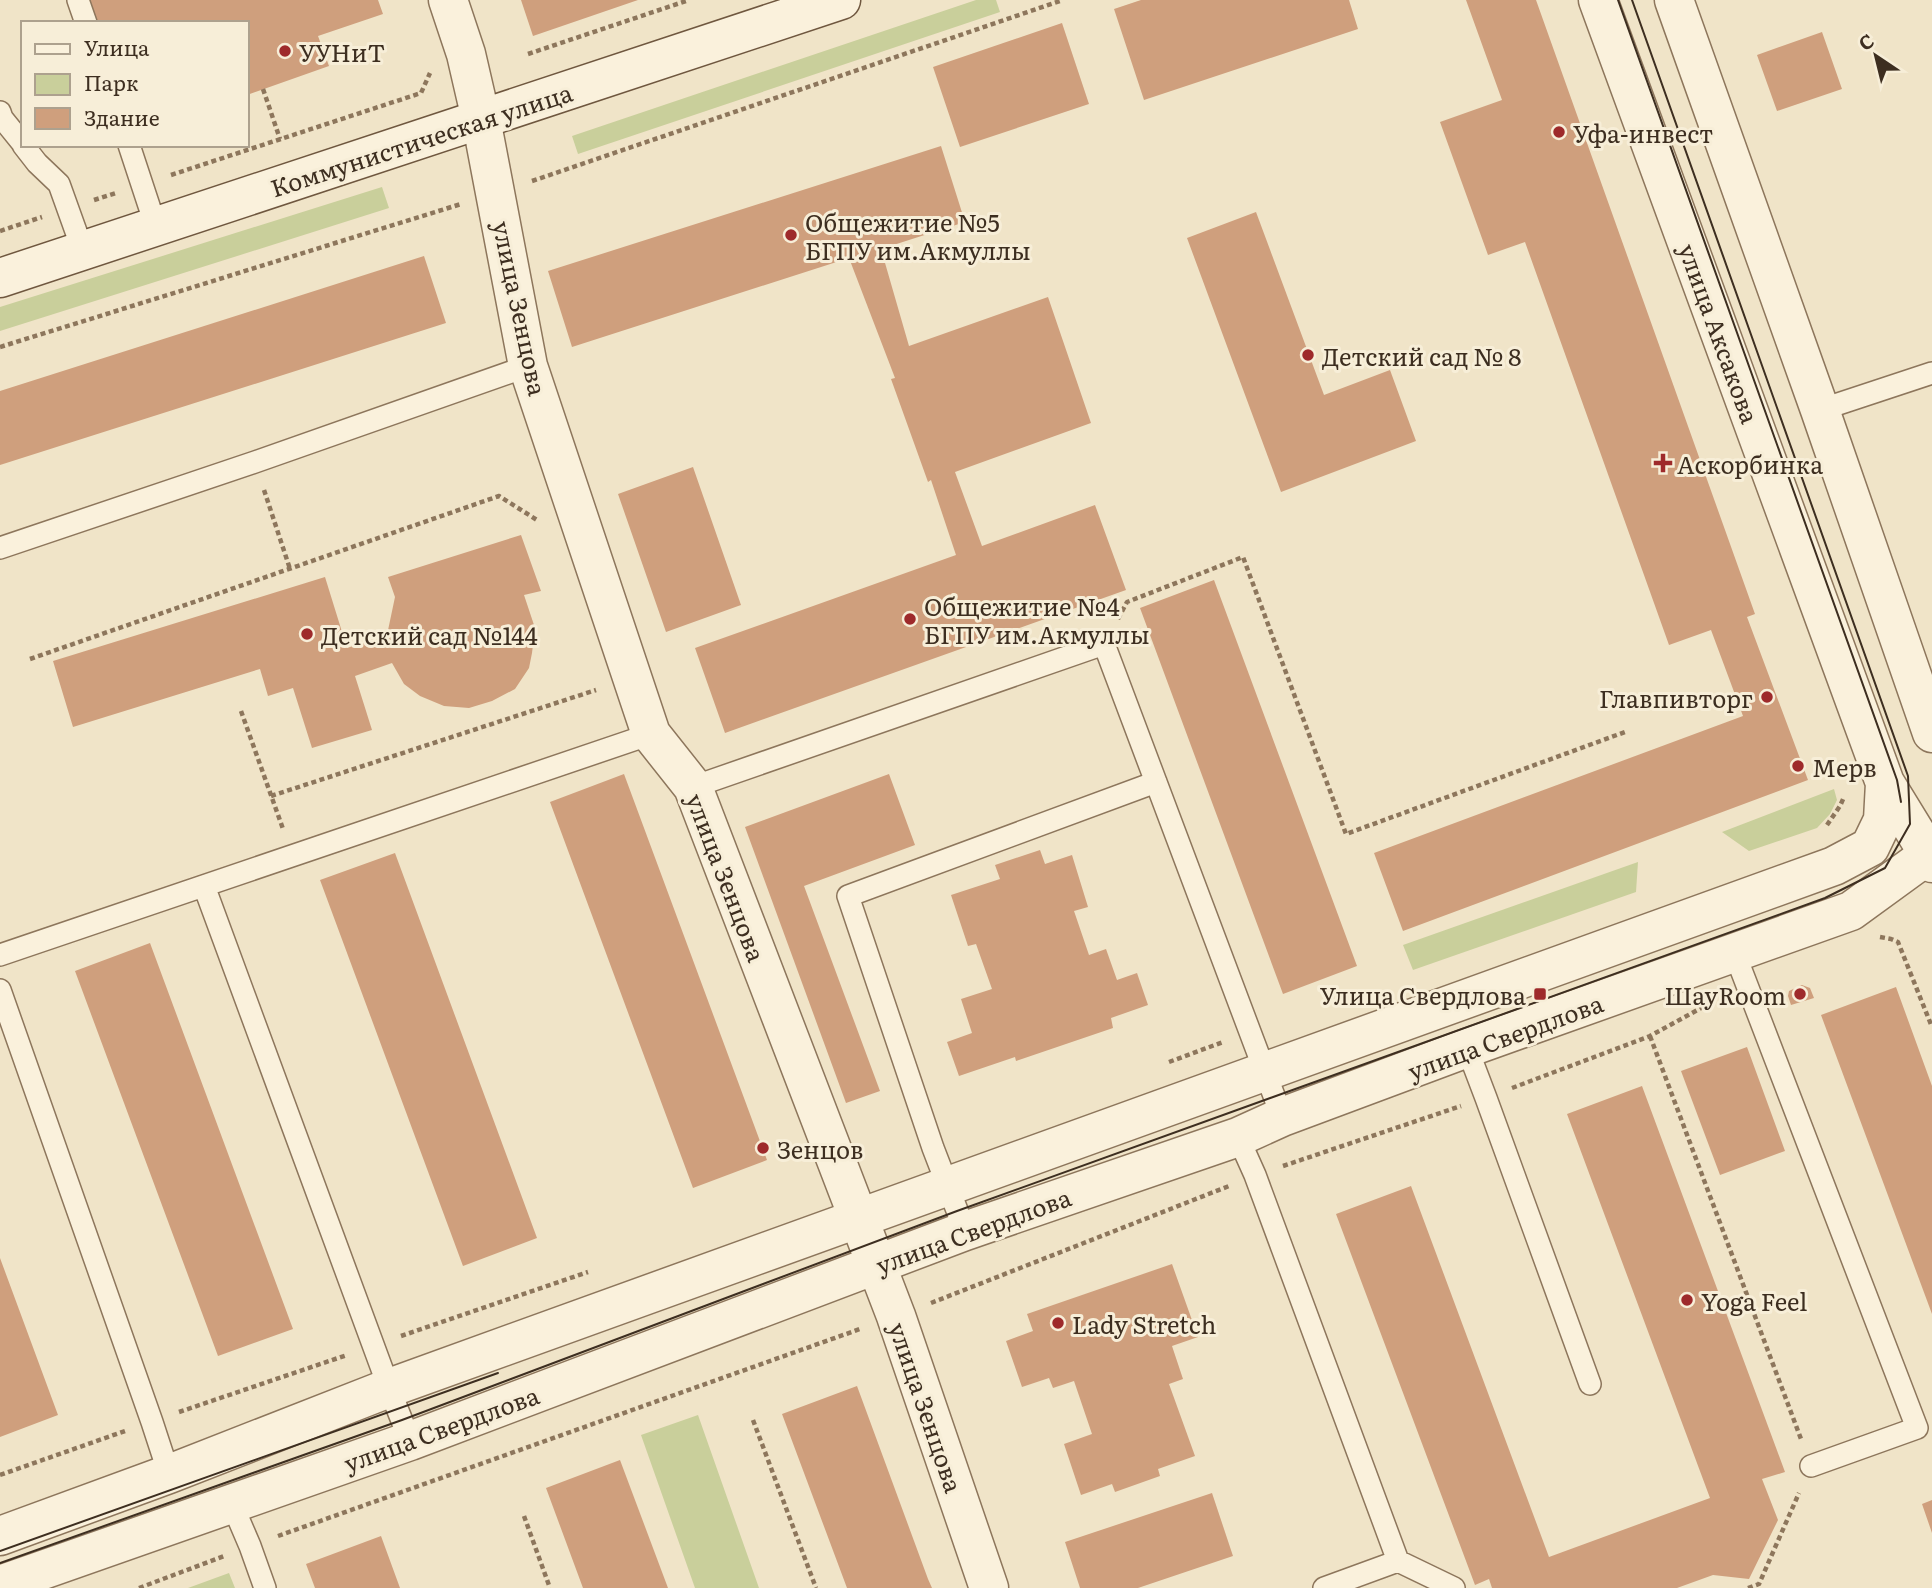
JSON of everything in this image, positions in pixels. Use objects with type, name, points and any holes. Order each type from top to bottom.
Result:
[{"type":"street","name":"улица Зенцова","points":[[448,0],[466,54],[481,119],[528,366],[651,734],[693,787],[896,1317],[989,1588]]},
{"type":"street","name":"Коммунистическая улица","points":[[0,278],[841,0]]},
{"type":"street","name":"улица Аксакова","points":[[1598,0],[1885,783]]},
{"type":"street","points":[[1674,0],[1932,733]]},
{"type":"street","points":[[1885,783],[1931,850]]},
{"type":"street","name":"улица Свердлова","points":[[0,1536],[169,1474],[389,1388],[1834,866],[1870,847],[1883,820],[1885,783]]},
{"type":"street","name":"улица Свердлова","points":[[0,1585],[410,1441],[965,1231],[1238,1137],[1282,1117],[1467,1048],[1741,969],[1851,911],[1931,850]]},
{"type":"lane","points":[[78,0],[85,21]]},
{"type":"lane","points":[[1,116],[21,140]]},
{"type":"lane","points":[[130,147],[156,227]]},
{"type":"lane","points":[[29,150],[59,184],[83,251]]},
{"type":"lane","points":[[0,548],[528,366]]},
{"type":"lane","points":[[1820,410],[1932,373]]},
{"type":"lane","points":[[693,787],[1104,644],[1282,1117]]},
{"type":"lane","points":[[0,956],[651,734]]},
{"type":"lane","points":[[965,1231],[848,896],[1156,782]]},
{"type":"lane","points":[[204,886],[410,1441]]},
{"type":"lane","points":[[1741,969],[1916,1428],[1811,1466]]},
{"type":"lane","points":[[0,990],[169,1474]]},
{"type":"lane","points":[[1467,1048],[1590,1384]]},
{"type":"lane","points":[[1238,1137],[1255,1175],[1398,1560],[1454,1588]]},
{"type":"lane","points":[[232,1504],[265,1588]]},
{"type":"lane","points":[[1324,1588],[1398,1560]]},
{"type":"path","points":[[527,54],[689,0]]},
{"type":"path","points":[[0,231],[421,93],[432,67]]},
{"type":"path","points":[[263,89],[280,139]]},
{"type":"path","points":[[255,462],[290,569]]},
{"type":"path","points":[[30,659],[499,496],[542,522]]},
{"type":"path","points":[[1104,644],[1128,602],[1242,557],[1346,834],[1625,732]]},
{"type":"path","points":[[271,796],[602,688]]},
{"type":"path","points":[[242,711],[292,857]]},
{"type":"path","points":[[1821,831],[1833,818],[1844,797]]},
{"type":"path","points":[[1898,942],[1932,1027]]},
{"type":"path","points":[[139,1588],[250,1546],[896,1317],[1255,1175],[1486,1098],[1650,1036],[1741,969]]},
{"type":"path","points":[[1650,1036],[1811,1466],[1759,1584],[1748,1588]]},
{"type":"path","points":[[753,1420],[816,1588]]},
{"type":"path","points":[[524,1516],[550,1588]]},
{"type":"green space","points":[[976,0],[996,0],[1000,12],[578,154],[572,136]]},
{"type":"green space","points":[[382,187],[389,208],[0,331],[0,307]]},
{"type":"green space","points":[[1834,789],[1837,800],[1830,814],[1817,828],[1749,851],[1722,832]]},
{"type":"green space","points":[[1638,862],[1636,892],[1413,970],[1403,945]]},
{"type":"green space","points":[[698,1415],[759,1588],[695,1588],[641,1435]]},
{"type":"green space","points":[[229,1573],[235,1588],[188,1588]]},
{"type":"building","name":"УУНиТ","points":[[87,0],[378,0],[383,14],[318,36],[329,66],[248,95],[248,21],[95,21]]},
{"type":"building","points":[[521,0],[638,0],[533,36]]},
{"type":"building","points":[[1141,0],[1349,0],[1358,29],[1144,100],[1114,9]]},
{"type":"building","points":[[1466,0],[1536,0],[1755,614],[1747,617],[1808,780],[1403,931],[1374,853],[1743,716],[1711,630],[1669,645],[1525,242],[1488,255],[1440,122],[1502,100]]},
{"type":"building","points":[[1062,23],[1089,104],[960,147],[933,67]]},
{"type":"building","points":[[1822,32],[1842,89],[1777,111],[1757,55]]},
{"type":"building","points":[[941,146],[965,222],[881,249],[909,346],[1048,297],[1091,423],[955,472],[982,546],[1095,505],[1126,590],[725,733],[695,648],[956,555],[931,480],[928,482],[891,379],[895,378],[849,258],[572,347],[548,271]]},
{"type":"building","points":[[1256,212],[1324,395],[1390,370],[1416,441],[1281,492],[1187,238]]},
{"type":"building","points":[[424,256],[446,323],[0,465],[0,391]]},
{"type":"building","points":[[693,467],[741,605],[666,632],[618,494]]},
{"type":"building","points":[[521,535],[541,591],[524,595],[535,628],[532,653],[529,668],[515,689],[492,701],[469,708],[444,706],[420,696],[404,684],[392,663],[355,676],[372,730],[312,748],[293,688],[268,696],[260,669],[73,727],[53,661],[325,577],[347,648],[387,635],[395,597],[388,577]]},
{"type":"building","points":[[1214,580],[1357,966],[1283,994],[1140,608]]},
{"type":"building","points":[[624,774],[767,1160],[693,1188],[550,802]]},
{"type":"building","points":[[889,774],[915,845],[804,886],[880,1091],[846,1103],[745,827]]},
{"type":"building","points":[[1040,850],[1045,864],[1072,855],[1088,907],[1074,911],[1089,955],[1106,949],[1117,980],[1137,973],[1148,1005],[1111,1018],[1113,1028],[1016,1061],[1015,1057],[959,1076],[947,1042],[972,1033],[961,999],[992,989],[976,944],[968,946],[951,895],[1000,879],[995,865]]},
{"type":"building","points":[[395,853],[537,1238],[463,1266],[320,880]]},
{"type":"building","points":[[150,943],[293,1329],[218,1356],[75,971]]},
{"type":"building","name":"ШауRoom","points":[[1802,985],[1810,988],[1814,998],[1791,1005],[1789,991]]},
{"type":"building","points":[[1896,987],[1932,1086],[1932,1314],[1821,1015]]},
{"type":"building","points":[[1747,1047],[1785,1151],[1720,1175],[1681,1071]]},
{"type":"building","points":[[1642,1086],[1785,1472],[1762,1479],[1778,1520],[1749,1579],[1713,1575],[1677,1588],[1492,1588],[1489,1579],[1475,1585],[1336,1214],[1411,1186],[1549,1557],[1710,1498],[1567,1114]]},
{"type":"building","points":[[0,1258],[58,1415],[0,1437]]},
{"type":"building","points":[[1172,1264],[1198,1337],[1172,1346],[1183,1379],[1169,1384],[1195,1456],[1158,1469],[1160,1476],[1115,1492],[1112,1484],[1081,1495],[1064,1444],[1092,1434],[1074,1381],[1053,1388],[1049,1378],[1022,1387],[1006,1341],[1033,1331],[1027,1314]]},
{"type":"building","points":[[857,1386],[932,1588],[847,1588],[782,1414]]},
{"type":"building","points":[[620,1460],[668,1588],[583,1588],[546,1488]]},
{"type":"building","points":[[1212,1493],[1233,1556],[1138,1588],[1080,1588],[1065,1542]]},
{"type":"building","points":[[1932,1500],[1932,1533],[1922,1504]]},
{"type":"building","points":[[381,1536],[400,1588],[315,1588],[306,1564]]},
{"type":"tram line","points":[[1618,0],[1897,780],[1901,802]]},
{"type":"tram line","points":[[0,1563],[402,1420],[957,1211],[1825,898],[1885,868],[1910,824],[1908,776],[1632,0]]},
{"type":"tram line","points":[[0,1551],[498,1373]]},
{"type":"place","name":"УУНиТ","points":[[285,51]]},
{"type":"place","name":"Уфа-инвест","points":[[1559,132]]},
{"type":"place","name":"Общежитие №5 БГПУ им.Акмуллы","points":[[791,235]]},
{"type":"place","name":"Детский сад № 8","points":[[1308,355]]},
{"type":"place","name":"Аскорбинка","points":[[1663,463]]},
{"type":"place","name":"Общежитие №4 БГПУ им.Акмуллы","points":[[910,619]]},
{"type":"place","name":"Детский сад №144","points":[[307,634]]},
{"type":"place","name":"Главпивторг","points":[[1767,697]]},
{"type":"place","name":"Мерв","points":[[1798,766]]},
{"type":"place","name":"Улица Свердлова","points":[[1540,994]]},
{"type":"place","name":"ШауRoom","points":[[1800,994]]},
{"type":"place","name":"Зенцов","points":[[763,1148]]},
{"type":"place","name":"Yoga Feel","points":[[1687,1300]]},
{"type":"place","name":"Lady Stretch","points":[[1058,1323]]}]
